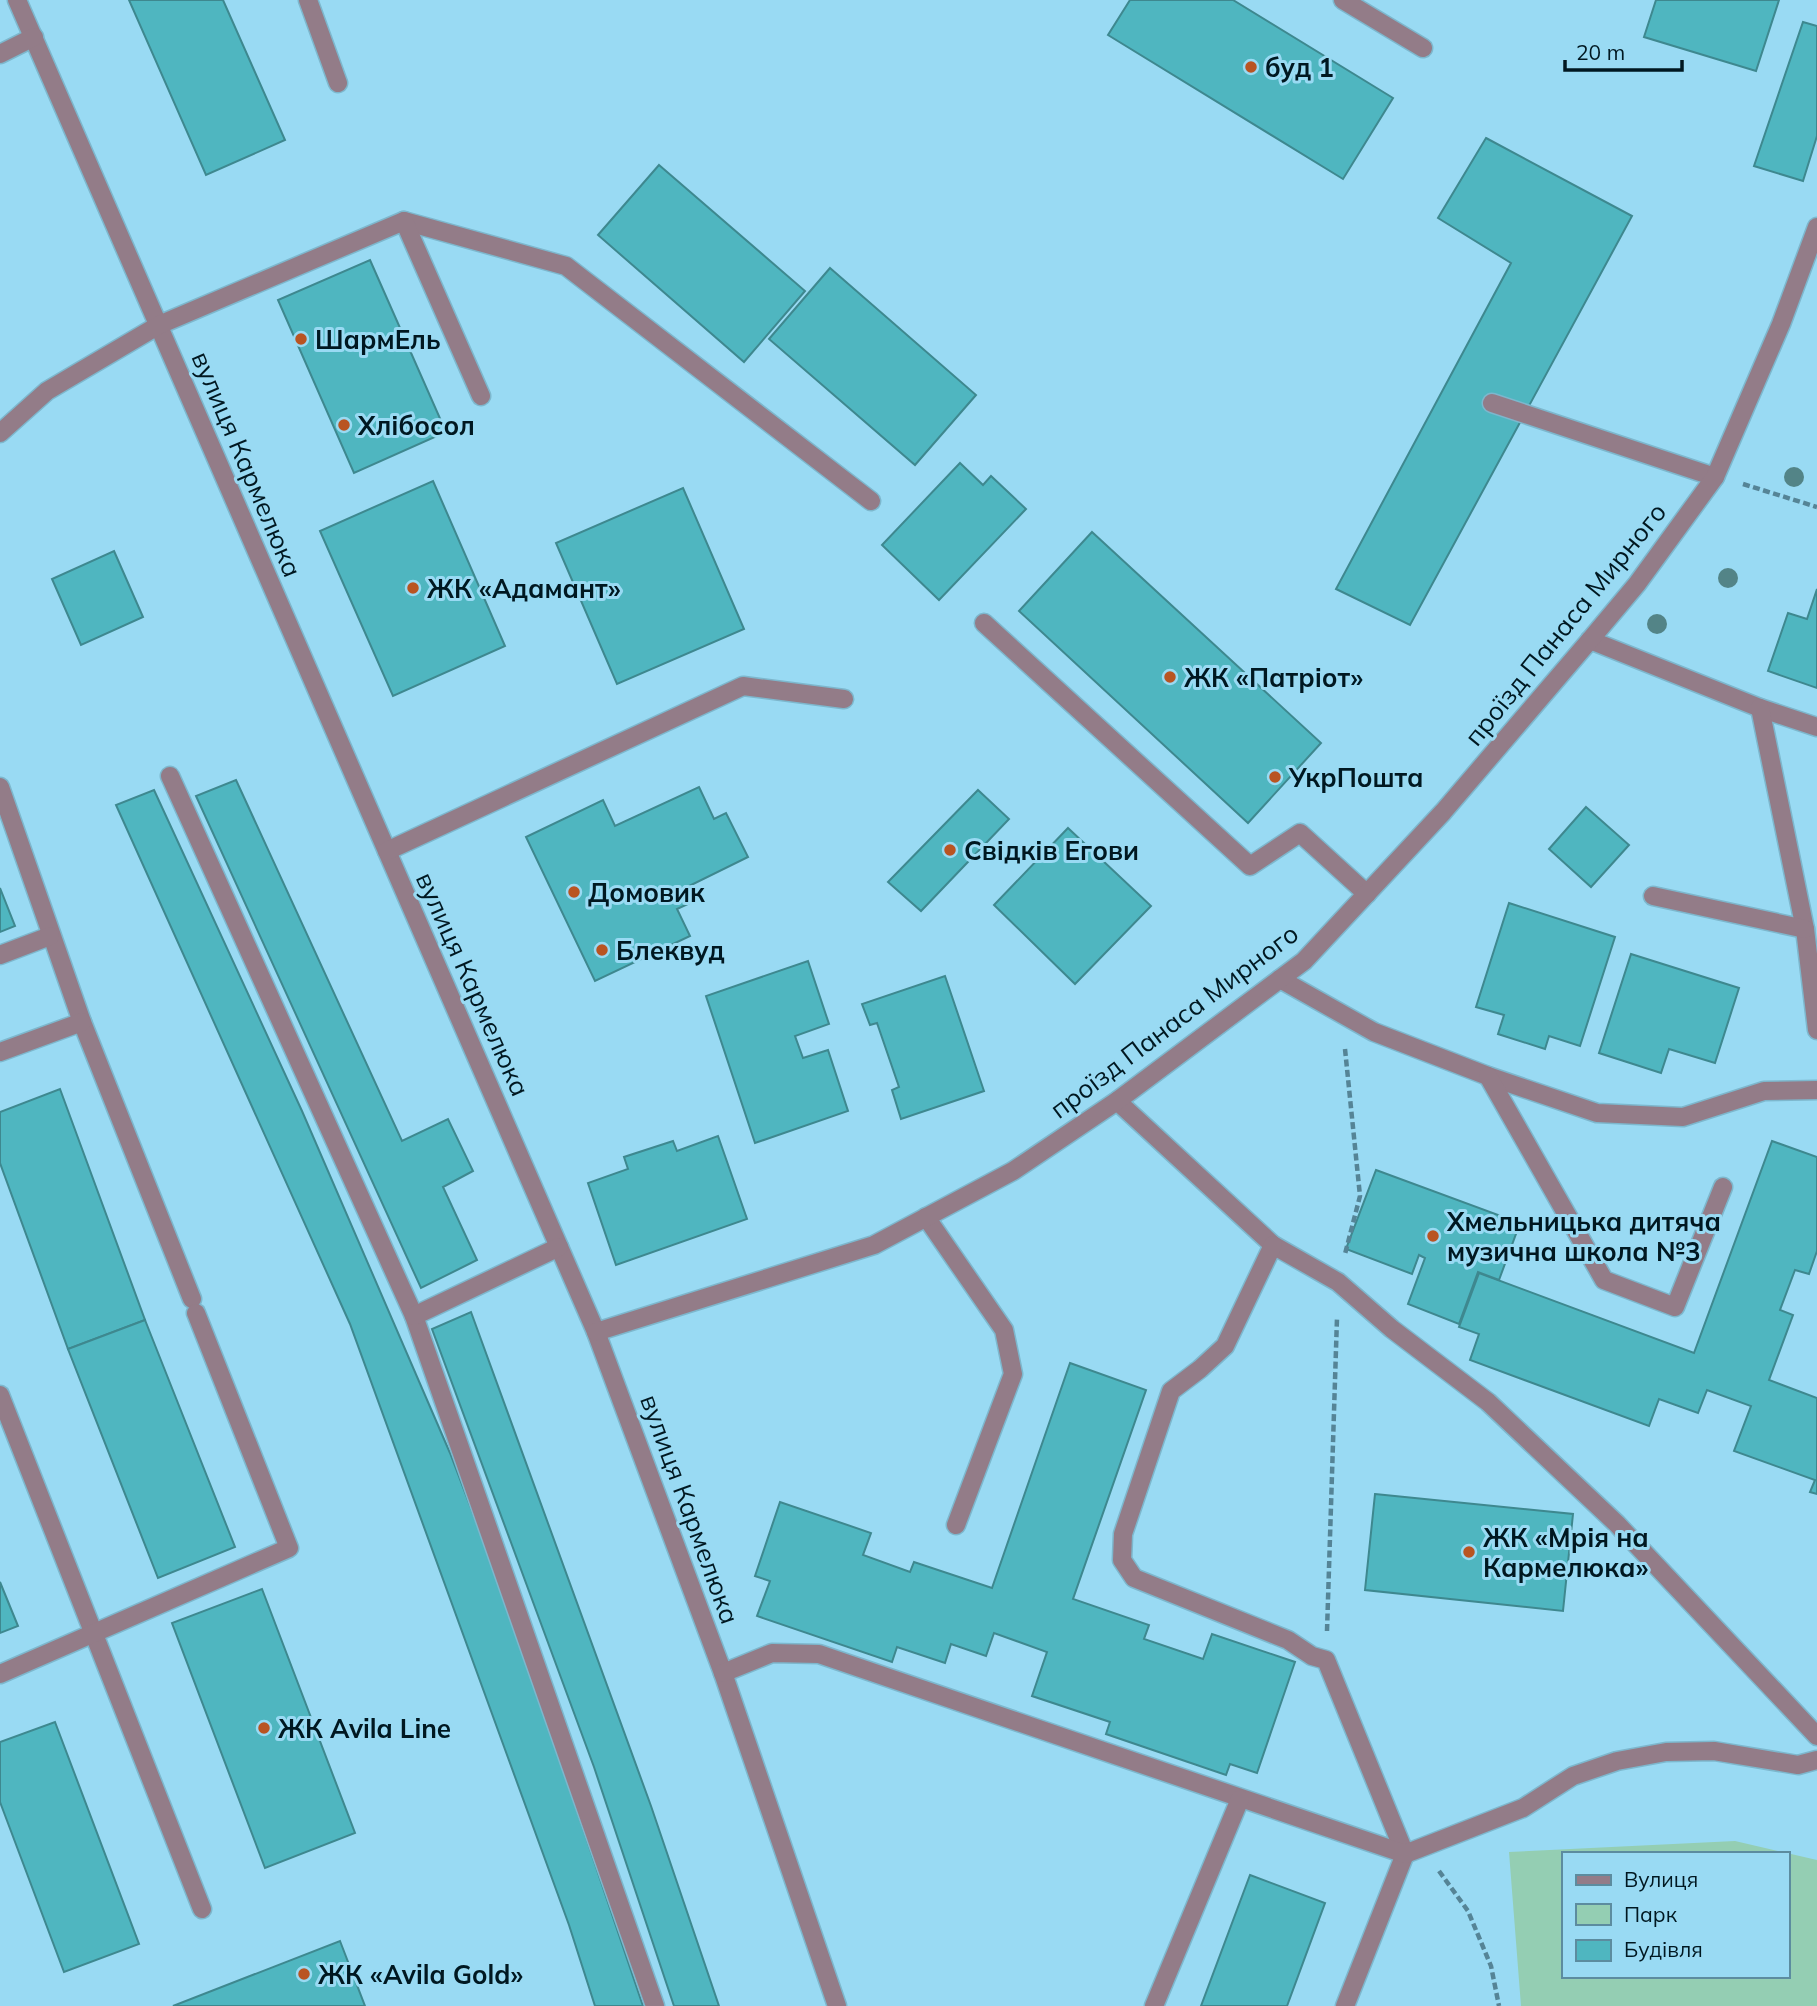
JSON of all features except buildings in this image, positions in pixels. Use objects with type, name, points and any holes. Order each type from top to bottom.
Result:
[{"type":"street","name":"вулиця Кармелюка","points":[[17,0],[596,1332],[723,1673],[837,2006]]},
{"type":"street","points":[[308,0],[338,83]]},
{"type":"street","points":[[1343,0],[1423,48]]},
{"type":"street","points":[[0,54],[34,37]]},
{"type":"street","points":[[404,221],[481,396]]},
{"type":"street","points":[[0,433],[47,391],[159,326],[404,221],[566,266],[871,501]]},
{"type":"street","name":"проїзд Панаса Мирного","points":[[596,1332],[874,1245],[1013,1171],[1117,1101],[1304,961],[1443,812],[1590,640],[1637,584],[1715,477],[1782,324],[1817,227]]},
{"type":"street","points":[[1492,403],[1715,477]]},
{"type":"street","points":[[984,623],[1250,866],[1300,832],[1367,894]]},
{"type":"street","points":[[1590,640],[1760,708],[1817,727]]},
{"type":"street","points":[[387,851],[743,686],[844,699]]},
{"type":"street","points":[[1760,708],[1805,929],[1817,1030]]},
{"type":"street","points":[[170,776],[414,1316],[655,2006]]},
{"type":"street","points":[[0,787],[82,1022],[289,1548],[0,1674]]},
{"type":"street","points":[[1653,896],[1805,929]]},
{"type":"street","points":[[0,955],[50,936]]},
{"type":"street","points":[[1280,979],[1374,1032],[1488,1076],[1597,1113],[1683,1117],[1764,1091],[1817,1090]]},
{"type":"street","points":[[0,1052],[82,1022]]},
{"type":"street","points":[[1488,1076],[1604,1280],[1675,1307],[1723,1187]]},
{"type":"street","points":[[1117,1101],[1273,1245],[1338,1282],[1392,1329],[1488,1402],[1617,1524],[1817,1736]]},
{"type":"street","points":[[926,1217],[1004,1330],[1013,1374],[956,1525]]},
{"type":"street","points":[[1273,1245],[1225,1346],[1171,1391],[1123,1534],[1122,1560],[1135,1578],[1288,1640],[1312,1656],[1326,1660],[1405,1854],[1345,2006]]},
{"type":"street","points":[[414,1316],[559,1247]]},
{"type":"street","points":[[0,1395],[202,1909]]},
{"type":"street","points":[[723,1673],[772,1653],[819,1654],[1405,1854],[1523,1808],[1573,1776],[1617,1761],[1665,1752],[1714,1751],[1798,1765],[1817,1760]]},
{"type":"street","points":[[1154,2006],[1240,1799]]},
{"type":"path","points":[[1715,477],[1817,507]]},
{"type":"path","points":[[1326,1660],[1338,1282],[1360,1196],[1341,1014]]},
{"type":"path","points":[[1405,1854],[1433,1863],[1468,1911],[1491,1966],[1499,2006]]},
{"type":"green space","points":[[1735,1841],[1782,1852],[1562,1852],[1562,1978],[1789,1978],[1789,1854],[1817,1860],[1817,2006],[1521,2006],[1509,1852]]},
{"type":"place","name":"буд 1","points":[[1251,67]]},
{"type":"place","name":"ШармЕль","points":[[301,339]]},
{"type":"place","name":"Хлібосол","points":[[344,425]]},
{"type":"place","name":"ЖК «Адамант»","points":[[413,588]]},
{"type":"place","name":"ЖК «Патріот»","points":[[1170,677]]},
{"type":"place","name":"УкрПошта","points":[[1275,777]]},
{"type":"place","name":"Свідків Егови","points":[[950,850]]},
{"type":"place","name":"Домовик","points":[[574,892]]},
{"type":"place","name":"Блеквуд","points":[[602,950]]},
{"type":"place","name":"Хмельницька дитяча музична школа №3","points":[[1433,1236]]},
{"type":"place","name":"ЖК «Мрія на Кармелюка»","points":[[1469,1552]]},
{"type":"place","name":"ЖК Avila Line","points":[[264,1728]]},
{"type":"place","name":"ЖК «Avila Gold»","points":[[304,1974]]}]
